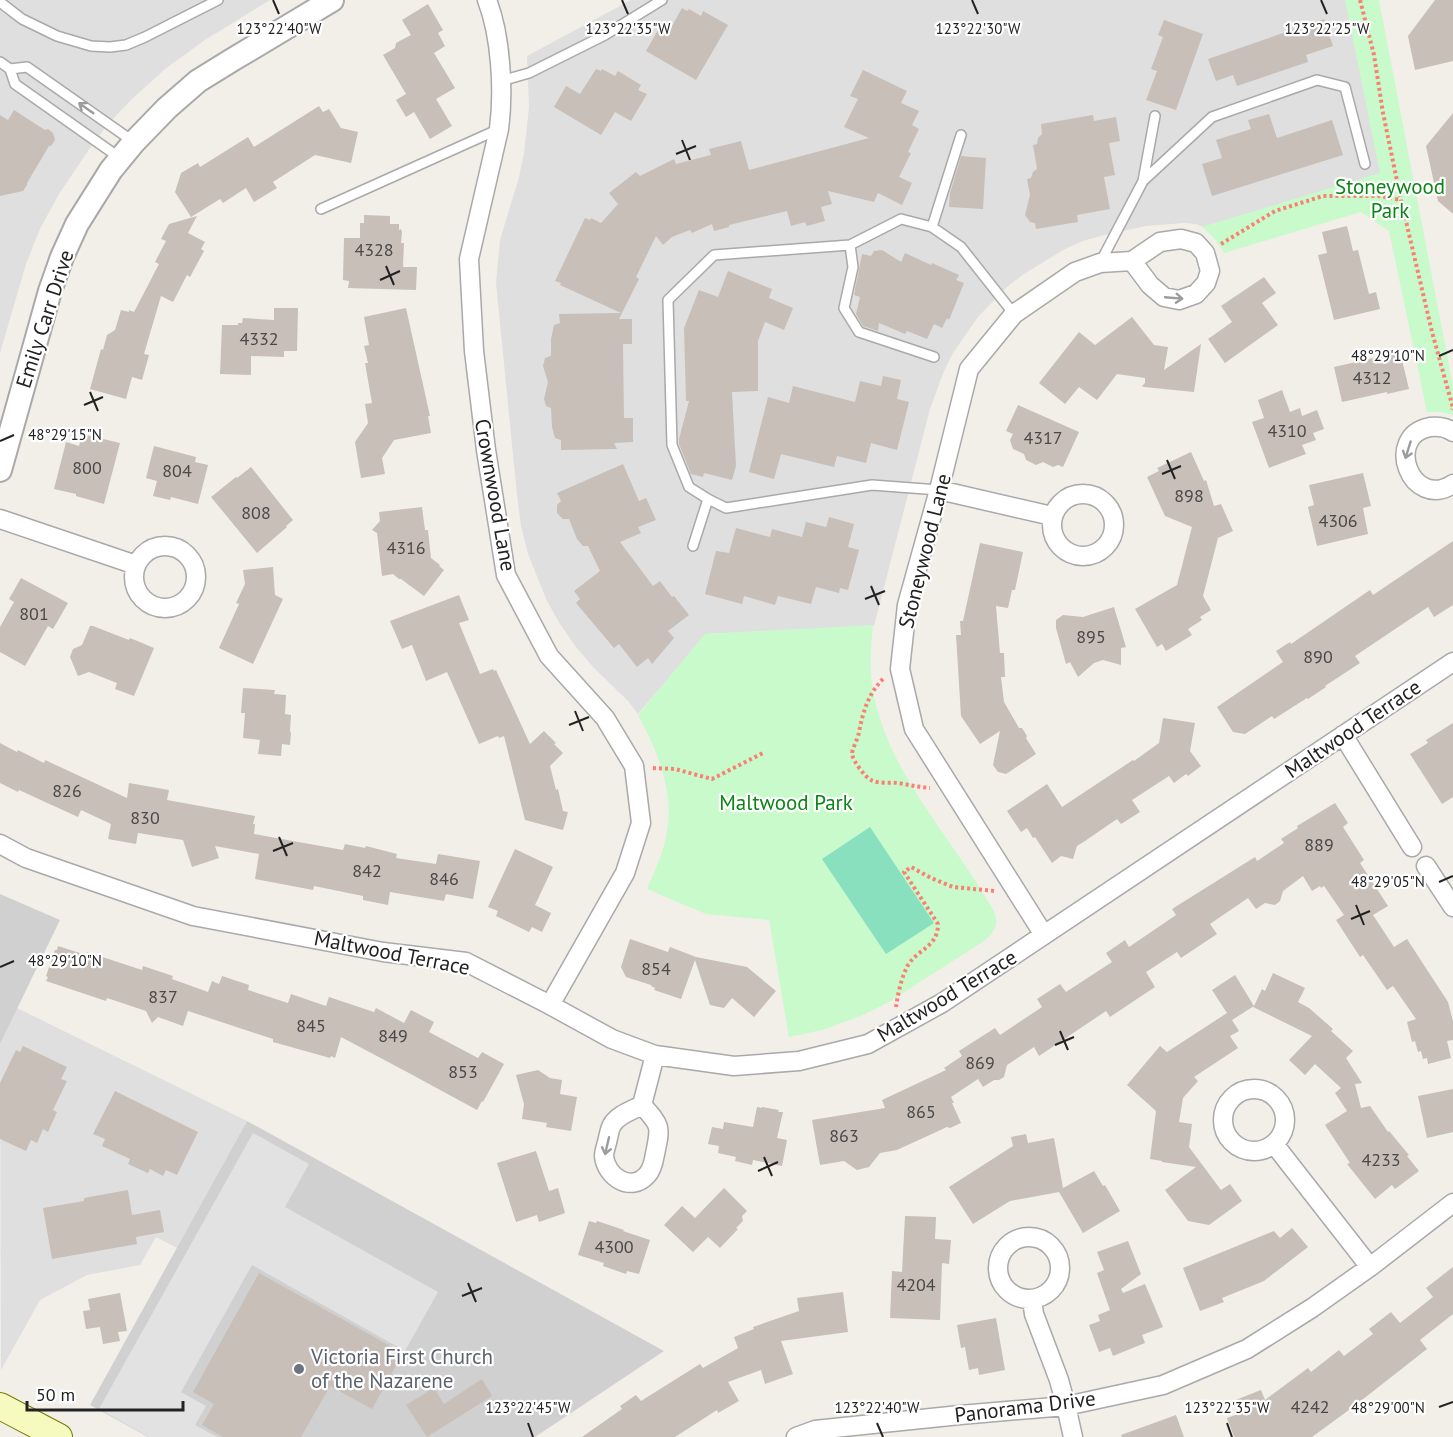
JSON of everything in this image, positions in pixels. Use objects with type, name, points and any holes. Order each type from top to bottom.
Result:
[{"type":"main road","points":[[0,1406],[59,1437]]},
{"type":"street","name":"Emily Carr Drive","points":[[0,470],[50,291],[77,224],[93,198],[127,150],[167,108],[198,81],[332,0]]},
{"type":"street","name":"Crownwood Lane","points":[[487,0],[496,39],[502,107],[469,259],[474,351],[486,450],[506,574],[549,656],[605,718],[634,766],[642,823],[625,873],[550,1005]]},
{"type":"street","name":"Stoneywood Lane","points":[[1044,935],[914,729],[900,669],[907,605],[969,369],[1014,314],[1075,272],[1100,264],[1132,261],[1160,242],[1181,239],[1196,243],[1205,253]]},
{"type":"street","points":[[1132,261],[1150,285],[1164,297],[1179,300],[1196,294],[1206,283],[1209,271],[1205,253]]},
{"type":"street","points":[[1451,430],[1437,426],[1425,428],[1414,435],[1407,445],[1405,457],[1407,469],[1413,480],[1424,487],[1435,489],[1453,484]]},
{"type":"street","points":[[939,490],[1052,516]]},
{"type":"street","points":[[0,519],[136,565]]},
{"type":"street","name":"Maltwood Terrace","points":[[0,844],[26,858],[193,916],[384,952],[466,962],[612,1039],[655,1056],[734,1066],[799,1061],[868,1044],[942,1003],[1453,662]]},
{"type":"street","points":[[1343,735],[1412,848]]},
{"type":"street","points":[[1426,866],[1453,907]]},
{"type":"street","points":[[642,1105],[655,1056]]},
{"type":"street","points":[[1274,1144],[1370,1267]]},
{"type":"street","name":"Panorama Drive","points":[[796,1437],[815,1430],[1066,1406],[1163,1385],[1247,1349],[1312,1308],[1370,1267],[1453,1203]]},
{"type":"street","points":[[1032,1300],[1034,1314],[1066,1406],[1073,1437]]},
{"type":"lane","points":[[0,2],[22,19],[57,36],[91,46],[110,47],[126,45],[145,38],[218,0]]},
{"type":"lane","points":[[501,81],[529,73],[605,35],[662,0]]},
{"type":"lane","points":[[0,62],[10,69],[15,84],[127,150]]},
{"type":"lane","points":[[10,69],[27,67],[127,150]]},
{"type":"lane","points":[[1143,181],[1212,117],[1317,80],[1345,87],[1365,164]]},
{"type":"lane","points":[[1100,264],[1143,181],[1155,116]]},
{"type":"lane","points":[[321,209],[499,129]]},
{"type":"lane","points":[[932,227],[961,135]]},
{"type":"lane","points":[[939,490],[872,485],[726,508],[689,487],[672,445],[668,300],[714,255],[850,245],[901,219],[932,227],[961,247],[1014,314]]},
{"type":"lane","points":[[850,245],[853,267],[844,308],[859,332],[934,357]]},
{"type":"lane","points":[[693,546],[708,499]]},
{"type":"path","points":[[1360,0],[1374,55],[1401,200],[1432,332],[1453,408],[1451,430]]},
{"type":"path","points":[[1205,253],[1275,211],[1323,196],[1379,196],[1401,200]]},
{"type":"path","points":[[900,669],[882,680],[867,701],[858,740],[852,754],[866,777],[873,781],[952,790]]},
{"type":"path","points":[[634,766],[675,769],[712,779],[763,753]]},
{"type":"path","points":[[902,1025],[896,1008],[899,990],[908,965],[933,942],[938,933],[938,924],[904,872],[911,867],[953,887],[1017,892]]},
{"type":"shaded area","points":[[0,0],[270,0],[205,40],[165,69],[108,124],[59,194],[40,229],[26,264],[0,353]]},
{"type":"shaded area","points":[[631,0],[1347,0],[1381,174],[1203,227],[1184,223],[1146,226],[1104,235],[1063,250],[1024,274],[1008,286],[978,317],[953,353],[944,371],[930,409],[874,626],[706,634],[638,714],[594,668],[560,624],[547,601],[528,554],[517,495],[496,283],[500,240],[524,153],[529,107],[527,56]]},
{"type":"shaded area","points":[[0,894],[60,920],[0,1044]]},
{"type":"shaded area","points":[[17,1008],[247,1121],[177,1248],[156,1237],[140,1265],[87,1275],[40,1300],[1,1370],[0,1044]]},
{"type":"shaded area","points":[[247,1121],[664,1351],[535,1437],[148,1437],[90,1405]]},
{"type":"shaded area","points":[[253,1133],[309,1164],[285,1207],[438,1292],[405,1351],[252,1265],[181,1392],[206,1406],[195,1425],[217,1437],[149,1437],[99,1409]]},
{"type":"green space","name":"Stoneywood Park","points":[[1345,0],[1379,0],[1453,386],[1453,415],[1427,412],[1389,231],[1361,212],[1224,253],[1202,227],[1380,173]]},
{"type":"green space","name":"Maltwood Park","points":[[873,625],[871,678],[884,731],[916,793],[992,908],[996,926],[984,941],[889,1002],[861,1016],[822,1030],[789,1037],[769,920],[706,914],[647,889],[666,839],[669,816],[662,771],[652,742],[638,715],[705,634]]},
{"type":"green space","points":[[870,827],[934,923],[886,954],[822,859]]},
{"type":"building","points":[[1435,0],[1453,0],[1453,61],[1415,70],[1408,36]]},
{"type":"building","points":[[428,4],[443,30],[438,33],[445,46],[434,53],[455,88],[436,99],[452,126],[430,139],[414,112],[406,117],[396,100],[406,94],[383,55],[395,48],[396,43],[411,35],[402,20]]},
{"type":"building","points":[[682,8],[701,16],[703,11],[728,25],[696,80],[646,51],[658,30],[667,35]]},
{"type":"building","points":[[1324,19],[1333,46],[1306,55],[1308,62],[1237,86],[1233,75],[1216,81],[1208,59]]},
{"type":"building","points":[[1164,20],[1203,34],[1176,110],[1146,100],[1157,71],[1151,69],[1163,37],[1158,35]]},
{"type":"building","points":[[596,69],[601,71],[602,69],[615,76],[618,71],[641,85],[638,90],[647,94],[631,121],[615,112],[601,135],[554,107],[566,86],[580,94]]},
{"type":"building","points":[[863,70],[907,91],[901,103],[919,111],[912,125],[919,129],[908,152],[911,153],[899,177],[912,183],[902,205],[878,193],[874,202],[828,191],[832,204],[821,207],[825,221],[807,226],[805,222],[791,226],[787,211],[729,225],[729,227],[714,231],[712,224],[692,233],[690,230],[672,237],[663,245],[656,236],[636,277],[639,279],[619,319],[632,319],[632,344],[623,344],[624,418],[633,418],[633,442],[614,443],[617,449],[561,450],[561,440],[555,438],[552,427],[551,408],[546,406],[544,399],[548,382],[543,366],[545,358],[551,356],[554,325],[560,323],[559,314],[621,313],[555,281],[585,218],[601,223],[618,204],[609,193],[636,172],[640,176],[674,159],[676,164],[711,155],[709,149],[741,141],[749,170],[869,138],[844,127],[858,99],[850,96]]},
{"type":"building","points":[[319,106],[323,112],[329,109],[341,128],[358,132],[351,163],[315,155],[273,182],[277,188],[254,202],[246,188],[223,203],[220,199],[191,217],[175,192],[181,173],[198,163],[200,167],[248,137],[254,147]]},
{"type":"building","points":[[14,110],[45,130],[48,129],[53,133],[55,140],[49,146],[23,191],[0,196],[0,115],[8,120]]},
{"type":"building","points":[[1453,113],[1453,214],[1438,201],[1426,146]]},
{"type":"building","points":[[1269,114],[1277,138],[1332,120],[1343,155],[1212,196],[1202,164],[1222,158],[1216,140],[1251,129],[1248,120]]},
{"type":"building","points":[[1093,115],[1094,121],[1116,117],[1120,141],[1109,143],[1115,175],[1104,177],[1110,209],[1077,215],[1078,222],[1036,229],[1035,223],[1030,222],[1025,215],[1030,195],[1027,179],[1031,178],[1037,169],[1033,145],[1037,144],[1042,134],[1041,124]]},
{"type":"building","points":[[961,156],[986,158],[983,209],[949,207],[950,193]]},
{"type":"building","points":[[364,215],[390,216],[390,224],[399,224],[399,230],[401,229],[402,232],[401,243],[404,243],[403,267],[417,267],[416,290],[348,288],[349,281],[343,280],[344,238],[360,238],[360,223],[364,223]]},
{"type":"building","points":[[197,216],[188,233],[205,242],[201,249],[204,251],[190,277],[187,275],[173,302],[161,296],[144,354],[149,355],[142,380],[132,377],[126,399],[90,389],[107,335],[115,330],[121,310],[134,312],[159,264],[155,262],[166,241],[161,239],[169,224]]},
{"type":"building","points":[[1347,226],[1353,251],[1358,250],[1369,294],[1376,292],[1380,309],[1334,320],[1318,255],[1327,253],[1322,232]]},
{"type":"building","points":[[882,250],[901,262],[905,253],[931,265],[932,263],[959,275],[956,280],[964,283],[949,320],[947,318],[942,328],[934,324],[927,339],[907,331],[905,334],[879,323],[878,331],[863,326],[856,314],[860,297],[854,295],[862,254],[871,256],[874,251]]},
{"type":"building","points":[[728,271],[772,289],[769,298],[793,308],[784,330],[765,322],[758,341],[758,391],[732,392],[736,466],[732,480],[704,473],[703,477],[691,474],[679,444],[689,401],[686,401],[684,328],[699,290],[718,297]]},
{"type":"building","points":[[1264,277],[1276,293],[1262,303],[1278,325],[1225,363],[1208,339],[1232,322],[1221,306]]},
{"type":"building","points":[[274,308],[298,308],[297,351],[284,351],[284,357],[251,356],[251,375],[220,374],[222,325],[238,325],[242,323],[243,318],[274,320]]},
{"type":"building","points":[[406,308],[430,416],[428,416],[431,433],[394,440],[382,458],[385,474],[361,478],[355,442],[368,423],[365,404],[372,403],[365,363],[368,363],[364,346],[369,345],[364,317]]},
{"type":"building","points":[[1132,317],[1154,345],[1168,347],[1164,370],[1201,344],[1194,392],[1144,387],[1142,386],[1145,378],[1117,374],[1097,400],[1079,387],[1065,404],[1039,383],[1079,332],[1095,345]]},
{"type":"building","points":[[1400,352],[1409,389],[1342,402],[1334,367]]},
{"type":"building","points":[[883,376],[901,380],[897,399],[909,402],[897,450],[871,443],[866,463],[837,456],[834,467],[781,454],[774,479],[749,472],[768,397],[789,403],[793,386],[855,402],[860,381],[881,386]]},
{"type":"building","points":[[1282,390],[1290,412],[1300,408],[1302,416],[1317,410],[1324,429],[1313,433],[1316,440],[1302,445],[1306,454],[1269,468],[1252,422],[1264,418],[1258,400]]},
{"type":"building","points":[[1018,405],[1079,432],[1063,467],[1058,465],[1053,467],[1043,462],[1036,465],[1026,460],[1024,454],[1013,449],[1010,440],[1013,434],[1006,431]]},
{"type":"building","points":[[82,434],[120,443],[104,504],[54,489],[66,442],[79,446]]},
{"type":"building","points":[[154,446],[196,457],[195,462],[208,465],[198,504],[171,497],[170,500],[153,496],[157,481],[146,478]]},
{"type":"building","points":[[1191,452],[1204,481],[1206,480],[1214,506],[1221,504],[1233,531],[1218,538],[1203,596],[1211,610],[1200,617],[1202,620],[1188,629],[1192,635],[1166,651],[1162,644],[1157,647],[1135,609],[1177,585],[1192,527],[1165,516],[1147,477],[1159,471],[1157,468]]},
{"type":"building","points":[[623,464],[639,501],[646,498],[656,520],[638,527],[641,533],[620,542],[653,586],[660,581],[689,615],[668,631],[674,638],[652,664],[648,658],[637,667],[619,644],[614,648],[576,603],[580,599],[574,591],[600,571],[588,546],[583,546],[577,539],[569,519],[563,519],[557,513],[557,505],[561,501],[557,493]]},
{"type":"building","points":[[251,467],[293,520],[257,553],[211,497]]},
{"type":"building","points":[[1363,473],[1371,506],[1363,508],[1368,534],[1317,546],[1308,507],[1314,505],[1309,485]]},
{"type":"building","points":[[422,507],[425,530],[428,530],[431,558],[444,570],[424,596],[393,574],[382,576],[377,533],[372,530],[380,521],[379,512]]},
{"type":"building","points":[[829,517],[854,524],[848,547],[859,550],[848,590],[840,588],[839,593],[816,587],[811,604],[778,596],[775,605],[744,596],[742,604],[705,594],[716,551],[729,553],[736,528],[770,537],[772,529],[802,537],[806,522],[826,527]]},
{"type":"building","points":[[1453,541],[1453,605],[1434,617],[1428,607],[1355,656],[1360,663],[1308,699],[1274,719],[1272,716],[1245,734],[1233,732],[1217,707],[1283,662],[1276,651],[1290,642],[1291,644],[1370,590],[1373,595]]},
{"type":"building","points":[[980,543],[1023,552],[1015,590],[1012,590],[1008,608],[996,606],[1000,653],[1004,653],[1005,677],[1001,677],[1004,702],[1036,754],[1006,774],[998,772],[993,765],[1000,731],[980,744],[961,716],[956,635],[961,635],[960,621],[963,621]]},
{"type":"building","points":[[273,567],[275,595],[283,599],[253,664],[219,648],[239,604],[236,603],[245,584],[243,570]]},
{"type":"building","points":[[21,578],[68,603],[53,629],[48,626],[25,666],[0,652],[0,627],[14,602],[9,599]]},
{"type":"building","points":[[459,595],[469,620],[459,623],[480,674],[496,670],[530,744],[544,731],[563,753],[550,766],[563,811],[568,812],[563,830],[525,820],[504,736],[499,738],[498,736],[479,744],[447,672],[426,681],[412,645],[402,649],[390,621]]},
{"type":"building","points":[[1114,607],[1126,647],[1121,648],[1121,665],[1103,660],[1094,663],[1078,677],[1070,662],[1066,664],[1056,620],[1063,615],[1083,617]]},
{"type":"building","points":[[90,626],[154,648],[134,696],[115,689],[117,683],[89,672],[78,676],[70,657],[73,649],[82,645]]},
{"type":"building","points":[[243,688],[275,690],[274,694],[286,695],[285,714],[291,715],[291,733],[290,745],[282,744],[281,756],[258,754],[260,740],[243,738],[245,713],[241,713]]},
{"type":"building","points":[[1163,718],[1195,723],[1190,751],[1201,766],[1174,783],[1169,776],[1132,800],[1140,812],[1121,824],[1117,819],[1077,846],[1073,859],[1061,856],[1052,863],[1035,837],[1033,838],[1027,828],[1021,832],[1007,811],[1047,784],[1062,807],[1159,743]]},
{"type":"building","points":[[1453,723],[1453,797],[1442,804],[1410,754],[1428,743],[1426,740]]},
{"type":"building","points":[[0,743],[44,763],[45,760],[127,798],[129,783],[169,790],[167,800],[255,816],[254,834],[343,850],[345,844],[365,848],[366,846],[397,854],[396,858],[436,864],[438,854],[480,861],[473,899],[446,894],[444,901],[390,892],[388,905],[363,900],[363,896],[314,886],[313,890],[255,879],[259,854],[215,846],[219,858],[192,867],[183,840],[138,833],[136,844],[108,839],[111,824],[81,810],[78,817],[0,783]]},
{"type":"building","points":[[1335,803],[1348,823],[1343,827],[1364,860],[1360,863],[1388,906],[1373,915],[1394,947],[1407,939],[1448,1002],[1453,1021],[1453,1040],[1447,1041],[1451,1058],[1428,1064],[1427,1058],[1423,1059],[1415,1041],[1412,1042],[1407,1022],[1416,1019],[1393,986],[1387,990],[1363,955],[1360,957],[1336,920],[1344,915],[1324,886],[1312,891],[1303,876],[1283,891],[1280,901],[1275,905],[1265,903],[1256,909],[1248,898],[1210,924],[1217,934],[1181,958],[1177,952],[1146,972],[1155,987],[1110,1017],[1106,1011],[1039,1056],[1034,1047],[1007,1065],[1004,1077],[983,1087],[978,1079],[951,1097],[961,1123],[897,1150],[880,1153],[869,1167],[857,1170],[844,1161],[820,1165],[812,1120],[885,1108],[882,1100],[946,1070],[944,1068],[962,1056],[959,1051],[995,1028],[1000,1035],[1042,1007],[1037,999],[1060,984],[1066,992],[1112,962],[1106,953],[1125,940],[1129,947],[1176,915],[1172,909],[1255,857],[1257,861],[1284,843],[1281,839],[1298,828],[1297,826]]},
{"type":"building","points":[[515,849],[553,867],[535,905],[551,913],[542,932],[532,927],[529,932],[496,916],[498,911],[488,907]]},
{"type":"building","points":[[630,939],[668,952],[670,947],[696,957],[747,967],[776,991],[754,1017],[732,998],[724,1008],[710,1005],[695,960],[681,999],[654,990],[655,988],[651,985],[626,977],[621,967]]},
{"type":"building","points":[[58,946],[86,955],[87,952],[142,970],[143,966],[173,976],[172,979],[208,992],[212,981],[219,984],[222,976],[249,985],[248,990],[288,1003],[291,994],[326,1006],[329,997],[374,1012],[376,1008],[404,1023],[411,1010],[434,1022],[429,1032],[478,1058],[482,1052],[504,1064],[477,1110],[341,1037],[335,1058],[331,1056],[330,1058],[273,1042],[273,1039],[188,1011],[183,1026],[158,1017],[152,1023],[146,1011],[107,998],[106,1001],[46,981]]},
{"type":"building","points":[[1273,973],[1305,988],[1298,1002],[1309,1008],[1333,1029],[1331,1031],[1353,1051],[1346,1058],[1362,1083],[1355,1084],[1361,1108],[1370,1106],[1419,1171],[1395,1189],[1392,1185],[1375,1199],[1347,1164],[1350,1163],[1325,1125],[1347,1111],[1335,1093],[1341,1088],[1315,1064],[1305,1075],[1289,1060],[1312,1036],[1253,1007],[1262,989],[1265,991]]},
{"type":"building","points":[[1235,975],[1254,1006],[1232,1020],[1239,1031],[1230,1036],[1238,1048],[1194,1077],[1198,1081],[1183,1098],[1179,1122],[1192,1124],[1189,1147],[1221,1190],[1230,1184],[1242,1201],[1209,1225],[1188,1221],[1165,1190],[1196,1167],[1150,1159],[1156,1111],[1127,1085],[1160,1046],[1167,1052],[1227,1013],[1212,990]]},
{"type":"building","points":[[23,1046],[67,1067],[61,1079],[67,1081],[53,1110],[57,1112],[48,1132],[43,1129],[37,1143],[31,1140],[26,1151],[0,1139],[0,1083],[16,1050],[20,1052]]},
{"type":"building","points":[[538,1070],[550,1078],[562,1080],[560,1094],[577,1097],[571,1131],[546,1127],[547,1123],[522,1119],[524,1104],[516,1075]]},
{"type":"building","points":[[1453,1089],[1453,1132],[1427,1138],[1418,1096]]},
{"type":"building","points":[[115,1091],[198,1132],[177,1175],[166,1170],[163,1176],[150,1169],[148,1173],[128,1164],[130,1159],[102,1146],[105,1139],[93,1134]]},
{"type":"building","points":[[757,1107],[783,1112],[777,1138],[787,1140],[782,1166],[753,1160],[752,1165],[735,1161],[736,1157],[718,1153],[719,1146],[708,1144],[712,1127],[723,1129],[724,1122],[753,1127]]},
{"type":"building","points":[[1026,1134],[1028,1143],[1054,1138],[1063,1188],[1094,1171],[1120,1211],[1083,1233],[1059,1192],[1010,1201],[973,1224],[949,1187],[1013,1146],[1011,1137]]},
{"type":"building","points":[[536,1151],[549,1191],[558,1188],[565,1213],[539,1222],[537,1215],[516,1222],[497,1163]]},
{"type":"building","points":[[724,1188],[747,1211],[742,1216],[743,1221],[720,1248],[708,1237],[693,1252],[664,1225],[682,1206],[695,1218]]},
{"type":"building","points":[[128,1190],[132,1215],[160,1210],[164,1232],[136,1237],[137,1244],[52,1259],[43,1208]]},
{"type":"building","points":[[905,1216],[936,1217],[935,1239],[951,1240],[949,1264],[942,1263],[940,1320],[890,1318],[892,1271],[902,1272]]},
{"type":"building","points":[[589,1221],[596,1223],[597,1221],[650,1240],[639,1274],[627,1271],[626,1274],[603,1266],[604,1263],[578,1255]]},
{"type":"building","points":[[1292,1228],[1308,1247],[1264,1281],[1222,1298],[1224,1302],[1200,1311],[1183,1268],[1274,1231],[1280,1238]]},
{"type":"building","points":[[1128,1241],[1141,1274],[1121,1289],[1123,1293],[1145,1284],[1163,1327],[1142,1335],[1145,1343],[1113,1356],[1110,1348],[1099,1352],[1089,1325],[1100,1321],[1098,1315],[1110,1310],[1097,1273],[1104,1270],[1097,1252]]},
{"type":"building","points":[[1453,1267],[1453,1314],[1420,1340],[1427,1349],[1353,1407],[1312,1437],[1234,1437],[1227,1418],[1238,1414],[1233,1401],[1261,1390],[1265,1400],[1308,1368],[1311,1372],[1339,1350],[1344,1356],[1373,1334],[1369,1329],[1391,1312],[1400,1323],[1433,1297],[1426,1288]]},
{"type":"building","name":"Victoria First Church of the Nazarene","points":[[259,1273],[403,1353],[372,1409],[330,1386],[301,1437],[223,1437],[202,1425],[214,1404],[193,1392]]},
{"type":"building","points":[[843,1292],[848,1332],[781,1341],[793,1374],[765,1384],[761,1370],[728,1382],[739,1401],[718,1413],[717,1410],[675,1437],[582,1437],[622,1409],[620,1406],[636,1395],[641,1401],[700,1364],[703,1368],[738,1348],[734,1337],[754,1329],[753,1327],[799,1311],[797,1298]]},
{"type":"building","points":[[120,1293],[127,1331],[118,1332],[120,1341],[103,1344],[100,1327],[86,1329],[83,1311],[90,1310],[88,1299]]},
{"type":"building","points":[[996,1318],[1005,1370],[979,1375],[978,1368],[969,1370],[965,1347],[961,1348],[957,1325]]},
{"type":"building","points":[[482,1379],[492,1396],[427,1437],[406,1405],[434,1388],[444,1404]]},
{"type":"building","points":[[1176,1415],[1184,1437],[1122,1437],[1121,1435]]},
{"type":"place","name":"Victoria First Church of the Nazarene","points":[[299,1369]]}]
